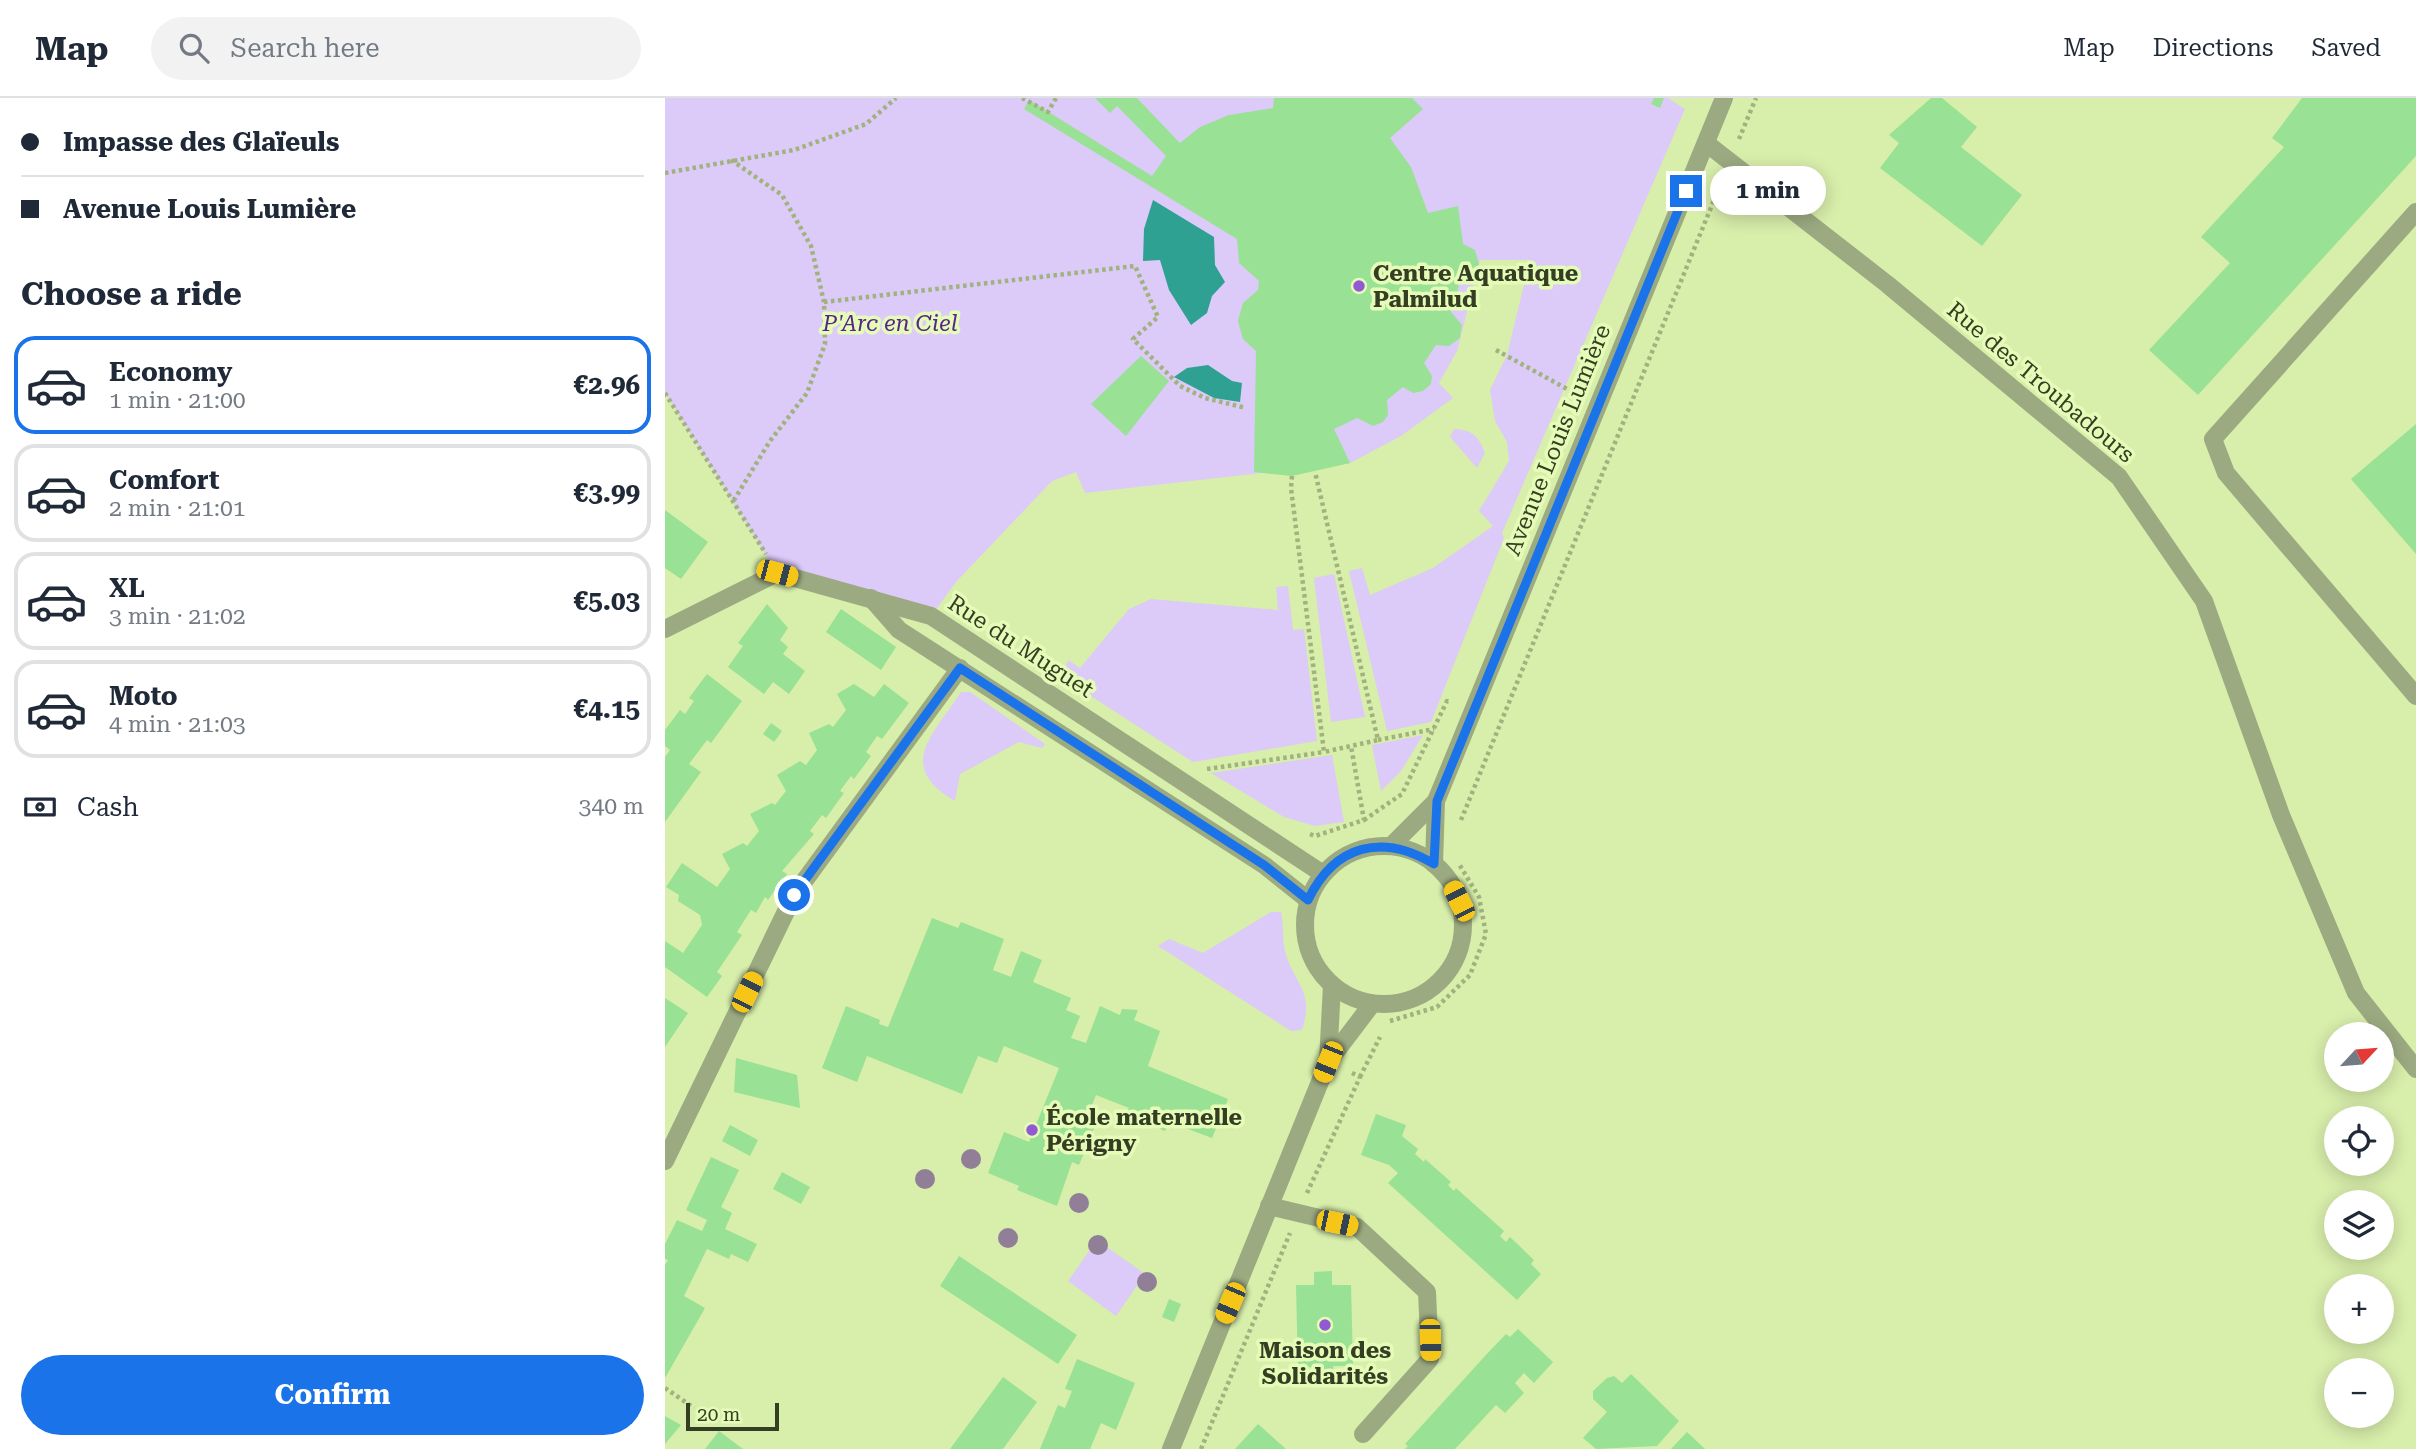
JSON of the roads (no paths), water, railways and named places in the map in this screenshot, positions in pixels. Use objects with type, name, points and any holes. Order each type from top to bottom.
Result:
[{"type":"street","name":"Avenue Louis Lumière","points":[[1434,864],[1437,801],[1724,98]]},
{"type":"street","name":"Rue des Troubadours","points":[[1706,143],[1887,284],[2119,477],[2204,601],[2281,815],[2356,993],[2416,1069]]},
{"type":"street","points":[[2416,212],[2213,439],[2226,473],[2416,696]]},
{"type":"street","name":"Rue du Muguet","points":[[665,629],[777,573],[931,616],[1323,874]]},
{"type":"street","points":[[871,598],[899,630],[1254,859],[1308,900]]},
{"type":"street","points":[[665,1161],[794,895],[960,668]]},
{"type":"street","name":"Avenue Louis Lumière","points":[[1391,846],[1437,801]]},
{"type":"street","points":[[1391,846],[1414,852],[1434,864],[1449,881],[1459,901],[1463,924],[1456,957],[1436,985],[1417,998],[1395,1004],[1372,1004],[1350,997],[1332,985],[1316,967],[1307,946],[1305,922],[1308,900],[1323,874],[1337,860],[1354,852],[1391,846]]},
{"type":"street","points":[[1328,1062],[1332,985]]},
{"type":"street","points":[[1173,1448],[1328,1062],[1372,1004]]},
{"type":"street","points":[[1269,1206],[1357,1227],[1427,1292],[1430,1359],[1363,1434]]},
{"type":"water","points":[[1153,200],[1214,237],[1215,265],[1225,282],[1212,296],[1207,313],[1191,325],[1169,290],[1160,260],[1143,261],[1144,229]]},
{"type":"water","points":[[1208,365],[1232,381],[1242,383],[1240,402],[1214,398],[1174,377],[1187,368]]},
{"type":"place","name":"Centre Aquatique Palmilud","points":[[1359,286]]},
{"type":"place","name":"École maternelle Périgny","points":[[1032,1130]]},
{"type":"place","name":"Maison des Solidarités","points":[[1325,1325]]},
{"type":"park label","name":"P'Arc en Ciel","points":[[890,323]]}]
